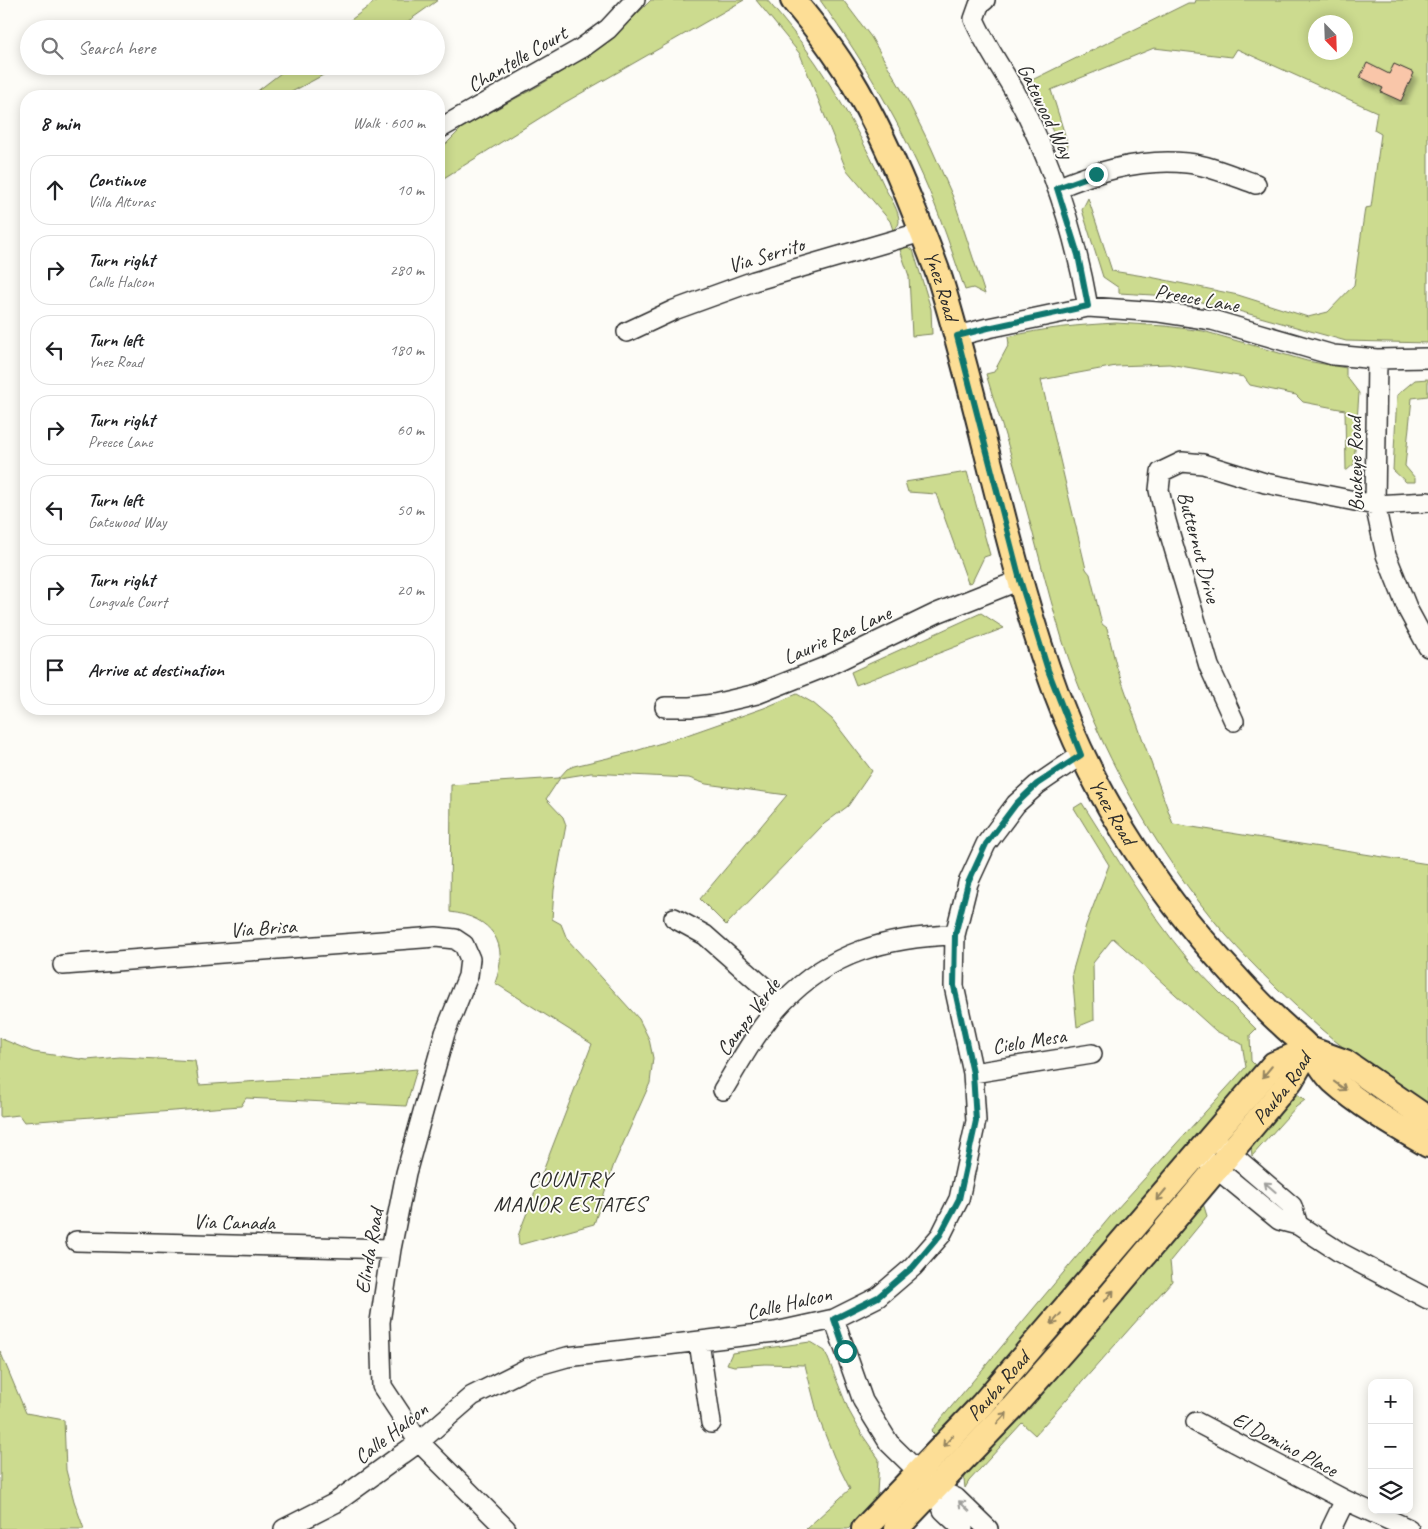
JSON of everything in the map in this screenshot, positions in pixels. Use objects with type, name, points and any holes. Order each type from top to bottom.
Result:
[{"type":"main road","name":"Ynez Road","points":[[793,0],[814,25],[848,75],[878,129],[903,182],[939,275],[957,336],[1020,580],[1048,670],[1081,755],[1125,834],[1156,882],[1231,973],[1281,1024],[1309,1049],[1331,1080],[1381,1116],[1428,1146]]},
{"type":"main road","name":"Ynez Road","points":[[1309,1049],[1345,1062],[1370,1081],[1428,1119]]},
{"type":"main road","name":"Pauba Road","points":[[864,1529],[982,1405],[1274,1064],[1309,1049]]},
{"type":"main road","name":"Pauba Road","points":[[896,1529],[1014,1406],[1081,1330],[1291,1080],[1309,1049]]},
{"type":"street","name":"Chantelle Court","points":[[445,126],[582,48],[608,29],[635,0]]},
{"type":"street","name":"Gatewood Way","points":[[985,0],[979,5],[974,19],[1030,123],[1057,188],[1078,255],[1088,306]]},
{"type":"street","points":[[1057,188],[1078,179],[1115,168],[1155,163],[1188,163],[1256,184]]},
{"type":"street","name":"Via Serrito","points":[[627,332],[674,310],[754,281],[922,232]]},
{"type":"street","name":"Preece Lane","points":[[957,336],[1088,306],[1159,312],[1212,320],[1333,355],[1377,359],[1428,358]]},
{"type":"street","name":"Buckeye Road","points":[[1377,359],[1375,505],[1386,555],[1408,610],[1428,647]]},
{"type":"street","name":"Butternut Drive","points":[[1234,721],[1209,666],[1166,521],[1159,490],[1161,472],[1182,462],[1204,464],[1264,483],[1375,505],[1428,502]]},
{"type":"street","name":"Laurie Rae Lane","points":[[665,707],[690,707],[714,704],[757,694],[825,667],[937,613],[1020,580]]},
{"type":"street","name":"Calle Halcon","points":[[284,1529],[335,1503],[419,1442],[472,1396],[528,1368],[567,1357],[775,1332],[834,1319],[878,1297],[913,1267],[940,1235],[959,1199],[976,1121],[973,1073],[954,986],[955,935],[968,883],[986,844],[1016,804],[1037,784],[1081,755]]},
{"type":"street","points":[[674,918],[705,935],[782,1003]]},
{"type":"street","name":"Campo Verde","points":[[723,1090],[747,1050],[782,1003],[822,968],[859,951],[890,941],[929,935],[955,935]]},
{"type":"street","name":"Via Brisa","points":[[63,965],[436,937],[455,939],[464,945]]},
{"type":"street","name":"Elinda Road","points":[[464,945],[470,959],[468,976],[445,1033],[406,1173],[391,1249],[380,1322],[382,1386],[419,1442],[506,1529]]},
{"type":"street","name":"Cielo Mesa","points":[[973,1073],[1092,1054]]},
{"type":"street","points":[[1205,1145],[1224,1161],[1279,1220],[1298,1224],[1341,1253],[1428,1299]]},
{"type":"street","name":"Via Canada","points":[[76,1241],[391,1249]]},
{"type":"street","points":[[834,1319],[863,1401],[889,1443],[936,1489],[956,1498],[988,1529]]},
{"type":"street","points":[[699,1342],[711,1423]]},
{"type":"street","name":"El Domino Place","points":[[1196,1422],[1345,1500],[1409,1529]]},
{"type":"street","points":[[936,1489],[943,1510],[963,1529]]},
{"type":"street","points":[[1332,1529],[1345,1500]]},
{"type":"green space","points":[[377,0],[438,0],[410,20],[351,20]]},
{"type":"green space","points":[[651,0],[744,0],[564,103],[445,177],[445,145],[462,128],[540,85],[592,53],[620,31]]},
{"type":"green space","points":[[756,0],[767,0],[786,23],[816,63],[845,109],[896,209],[899,223],[893,230],[890,221],[846,169],[800,54]]},
{"type":"green space","points":[[820,0],[843,0],[871,37],[907,99],[953,197],[985,294],[973,288],[965,290],[928,189],[902,133],[855,52]]},
{"type":"green space","points":[[1196,0],[1428,0],[1428,343],[1346,341],[1217,305],[1170,296],[1119,293],[1119,288],[1103,277],[1082,210],[1088,198],[1112,271],[1238,295],[1308,317],[1328,312],[1354,285],[1365,208],[1371,207],[1381,134],[1374,130],[1377,112],[1237,49],[1232,57],[1154,48],[1051,90],[1068,145],[1066,152],[1061,150],[1030,81],[1188,3],[1195,3]]},
{"type":"green space","points":[[278,75],[323,75],[295,90],[259,90]]},
{"type":"green space","points":[[905,246],[913,250],[931,309],[932,334],[912,336],[909,276],[899,247]]},
{"type":"green space","points":[[1116,323],[1203,331],[1307,361],[1346,368],[1346,376],[1359,393],[1354,464],[1346,471],[1345,410],[1303,402],[1296,395],[1250,385],[1244,377],[1169,364],[1116,366],[1041,380],[1086,569],[1090,574],[1102,624],[1107,628],[1116,665],[1173,824],[1428,864],[1428,1107],[1360,1060],[1321,1029],[1272,983],[1226,935],[1175,869],[1152,833],[1111,758],[1077,681],[1063,642],[1017,475],[986,374],[994,372],[1009,344],[1008,337],[1062,327]]},
{"type":"green space","points":[[1428,379],[1428,396],[1412,398],[1405,466],[1415,478],[1415,482],[1406,482],[1393,470],[1397,395],[1415,380]]},
{"type":"green space","points":[[967,472],[990,555],[984,557],[972,582],[968,583],[936,494],[908,492],[905,482]]},
{"type":"green space","points":[[981,613],[1004,628],[856,685],[851,672]]},
{"type":"green space","points":[[797,694],[813,703],[832,719],[872,771],[848,806],[824,824],[726,925],[700,899],[787,795],[706,784],[689,778],[591,773],[560,778],[546,799],[563,817],[566,825],[554,890],[552,919],[561,924],[567,939],[639,1019],[649,1039],[653,1058],[650,1083],[614,1164],[594,1224],[519,1245],[518,1236],[592,1044],[495,983],[500,956],[494,934],[487,926],[477,920],[450,912],[451,785],[559,778],[567,769],[574,766],[629,753],[684,736],[764,708]]},
{"type":"green space","points":[[1082,803],[1132,882],[1172,940],[1256,1029],[1250,1035],[1251,1061],[1258,1068],[1116,1235],[938,1438],[931,1431],[1115,1211],[1246,1067],[1242,1044],[1216,1031],[1113,938],[1093,963],[1094,1020],[1077,1027],[1072,973],[1086,925],[1109,865],[1074,808]]},
{"type":"green space","points":[[0,1037],[33,1052],[87,1060],[120,1057],[195,1061],[199,1085],[417,1069],[406,1106],[246,1098],[241,1106],[24,1122],[19,1115],[0,1117]]},
{"type":"green space","points":[[1297,1094],[1305,1100],[1296,1107],[1252,1156],[1251,1147],[1255,1138]]},
{"type":"green space","points":[[1201,1197],[1207,1216],[1170,1261],[1172,1281],[1035,1435],[1022,1423],[969,1481],[965,1488],[964,1480],[967,1470]]},
{"type":"green space","points":[[810,1342],[825,1351],[849,1411],[879,1459],[877,1494],[880,1498],[848,1529],[806,1529],[850,1489],[834,1457],[819,1419],[805,1365],[765,1364],[734,1366],[727,1364],[732,1353]]},
{"type":"green space","points":[[0,1351],[26,1413],[64,1420],[66,1470],[84,1529],[0,1529]]},
{"type":"building","points":[[1367,63],[1389,74],[1394,64],[1414,73],[1401,101],[1381,92],[1383,88],[1360,77]]},
{"type":"district","name":"COUNTRY MANOR ESTATES","points":[[570,1192]]},
{"type":"route","points":[[845,1351],[834,1319],[878,1297],[913,1267],[940,1235],[959,1199],[976,1121],[973,1073],[954,986],[955,935],[968,883],[986,844],[1016,804],[1037,784],[1081,755],[1048,670],[1020,580],[957,336],[1088,306],[1078,255],[1057,188],[1096,174]]}]
